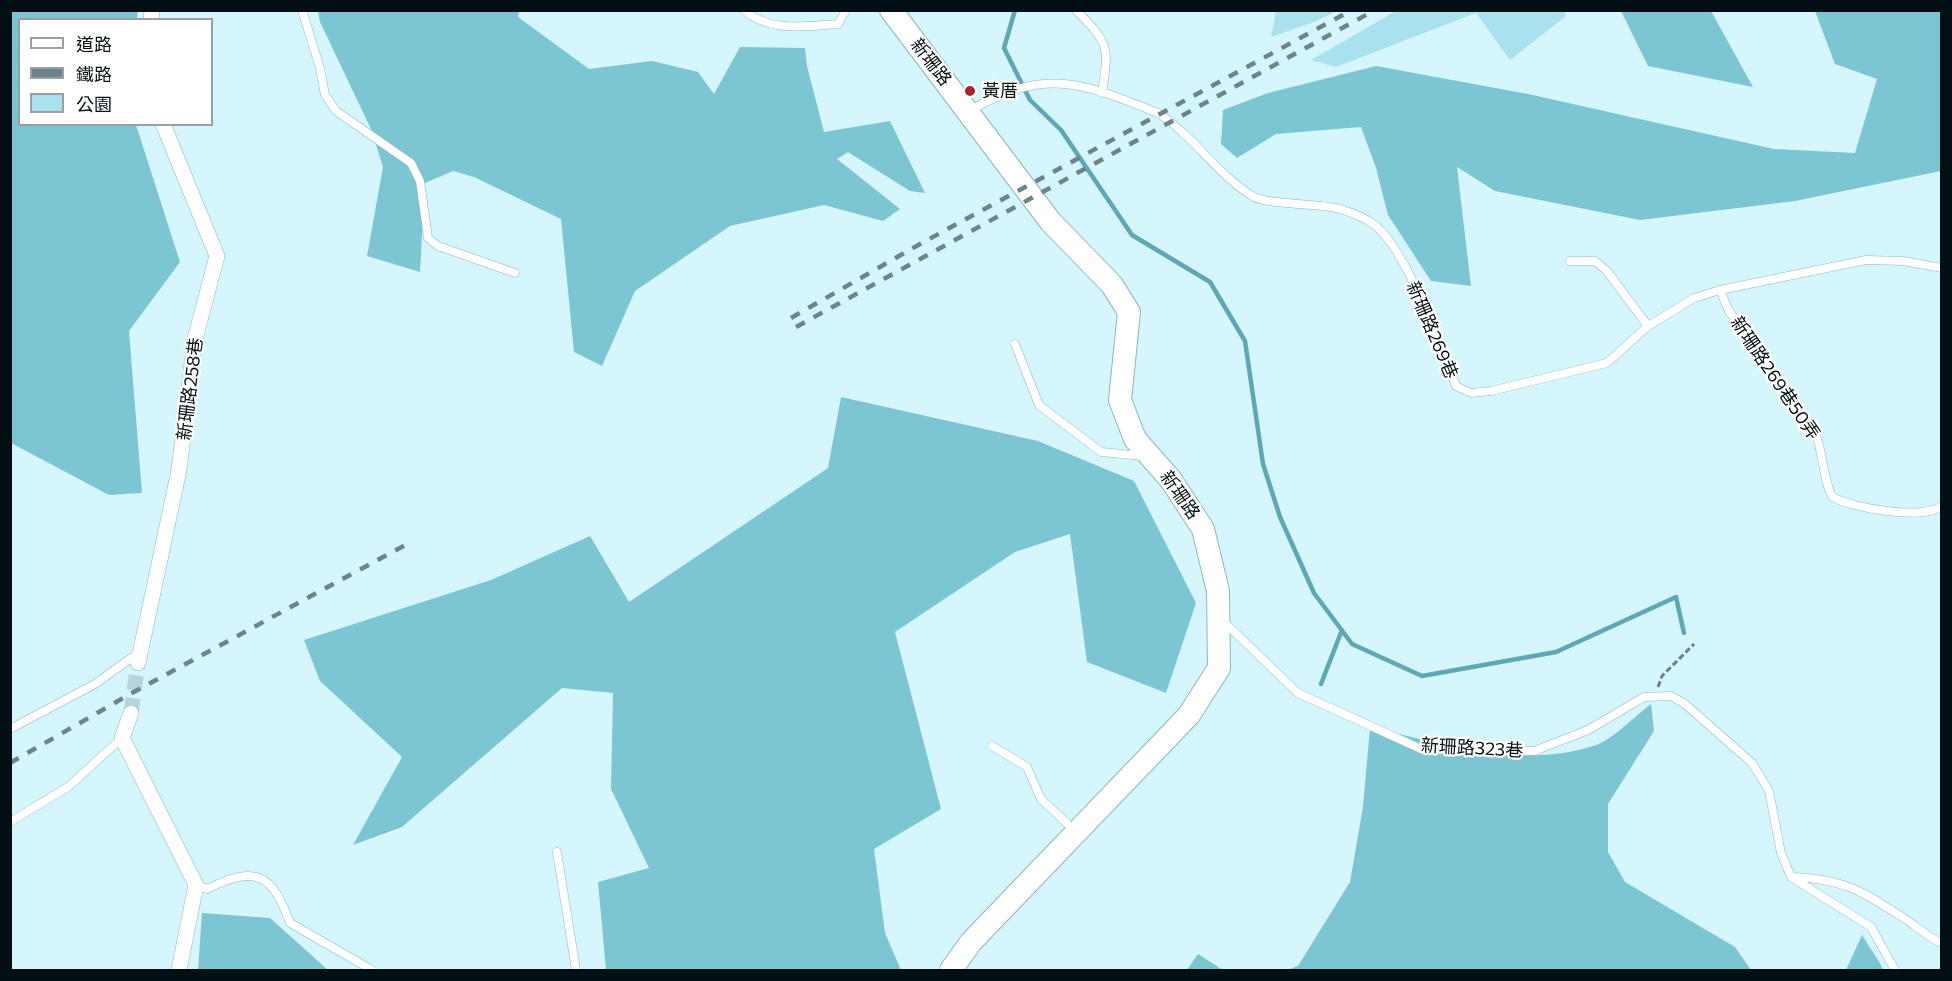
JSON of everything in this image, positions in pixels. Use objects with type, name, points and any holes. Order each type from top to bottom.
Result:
[{"type":"street","name":"新珊路","points":[[891,10],[1050,221],[1112,285],[1129,312],[1120,400],[1135,439],[1171,480],[1203,529],[1218,591],[1219,668],[1189,715],[971,942],[951,970]]},
{"type":"street","name":"新珊路258巷","points":[[139,657],[179,471],[195,339],[217,256],[164,126]]},
{"type":"street","points":[[131,713],[122,738],[196,885],[179,970]]},
{"type":"lane","points":[[302,10],[320,68],[325,95],[330,103],[336,111],[411,163],[420,182],[428,238],[438,246],[514,273]]},
{"type":"lane","points":[[744,10],[762,22],[791,27],[838,24],[846,10]]},
{"type":"lane","points":[[1076,10],[1104,42],[1108,55],[1101,93]]},
{"type":"lane","name":"新珊路269巷","points":[[969,111],[1015,88],[1032,84],[1066,83],[1158,113],[1170,121],[1228,179],[1257,198],[1336,208],[1377,227],[1384,234],[1408,274],[1456,386],[1471,393],[1491,391],[1608,363],[1648,326],[1694,298],[1720,290],[1866,260],[1903,261],[1941,268]]},
{"type":"lane","points":[[1570,261],[1595,261],[1607,271],[1648,326]]},
{"type":"lane","name":"新珊路269巷50弄","points":[[1720,290],[1729,311],[1816,435],[1824,455],[1829,492],[1833,497],[1897,513],[1936,510],[1941,506]]},
{"type":"lane","points":[[1015,344],[1039,405],[1101,452],[1150,457]]},
{"type":"lane","name":"新珊路323巷","points":[[1218,616],[1298,693],[1421,749],[1534,751],[1588,730],[1644,697],[1653,696]]},
{"type":"lane","points":[[10,729],[95,684],[139,657]]},
{"type":"lane","points":[[1653,696],[1671,696],[1685,704],[1752,763],[1769,791],[1781,853],[1791,877],[1871,927],[1895,970]]},
{"type":"lane","points":[[10,822],[68,787],[122,738]]},
{"type":"lane","points":[[992,746],[1027,767],[1041,799],[1076,832]]},
{"type":"lane","points":[[557,852],[576,970]]},
{"type":"lane","points":[[196,885],[207,889],[229,879],[250,876],[264,879],[279,893],[290,923],[372,970]]},
{"type":"lane","points":[[1791,877],[1826,879],[1848,885],[1885,904],[1941,943]]},
{"type":"path","points":[[1653,696],[1662,676],[1694,644]]},
{"type":"green space","points":[[1276,10],[1336,11],[1317,21],[1271,37]]},
{"type":"green space","points":[[1564,10],[1566,16],[1510,60],[1476,13],[1336,67],[1311,60],[1396,11]]},
{"type":"shaded area","points":[[10,11],[138,11],[137,18],[18,18],[18,126],[136,126],[180,262],[129,331],[142,493],[109,495],[11,443]]},
{"type":"shaded area","points":[[318,11],[519,11],[518,17],[589,69],[652,61],[698,72],[714,94],[740,47],[805,48],[807,66],[824,132],[890,121],[925,193],[910,191],[848,152],[837,159],[900,209],[883,221],[824,205],[730,226],[635,291],[602,366],[574,352],[561,219],[474,177],[453,171],[425,183],[420,272],[367,256],[383,167],[371,129],[320,22]]},
{"type":"shaded area","points":[[1621,11],[1711,11],[1753,87],[1648,66]]},
{"type":"shaded area","points":[[1815,11],[1941,11],[1941,171],[1795,201],[1640,220],[1495,191],[1457,167],[1471,286],[1431,281],[1388,215],[1376,168],[1361,127],[1276,134],[1237,158],[1221,144],[1223,110],[1268,93],[1376,66],[1528,94],[1774,149],[1855,153],[1877,79],[1835,64]]},
{"type":"shaded area","points":[[841,397],[1038,441],[1134,481],[1196,603],[1166,693],[1087,662],[1070,534],[1015,552],[895,632],[941,809],[874,849],[885,933],[901,970],[606,970],[598,882],[649,868],[611,789],[613,693],[562,688],[402,827],[353,845],[402,757],[320,681],[304,640],[491,580],[590,536],[629,602],[828,468]]},
{"type":"shaded area","points":[[1651,704],[1654,731],[1608,804],[1608,852],[1625,882],[1735,947],[1751,970],[1287,970],[1298,966],[1350,882],[1363,807],[1370,727],[1483,752],[1540,755],[1568,752],[1596,745],[1616,733]]},
{"type":"shaded area","points":[[202,913],[270,918],[328,970],[198,970]]},
{"type":"shaded area","points":[[1862,935],[1881,965],[1883,970],[1846,970]]},
{"type":"shaded area","points":[[1198,954],[1223,970],[1187,970]]},
{"type":"waterway","points":[[1015,10],[1004,48],[1030,100],[1061,130],[1132,235],[1210,282],[1245,341],[1263,464],[1280,517],[1314,593],[1352,644],[1422,676],[1556,652],[1676,597],[1684,633]]},
{"type":"waterway","points":[[1321,684],[1342,630]]},
{"type":"tunnel","points":[[131,713],[138,663]]},
{"type":"railway","points":[[791,318],[920,244],[1352,10]]},
{"type":"railway","points":[[796,327],[1375,10]]},
{"type":"railway","points":[[10,763],[132,693],[409,543]]},
{"type":"place","name":"黃厝","points":[[970,91]]}]
